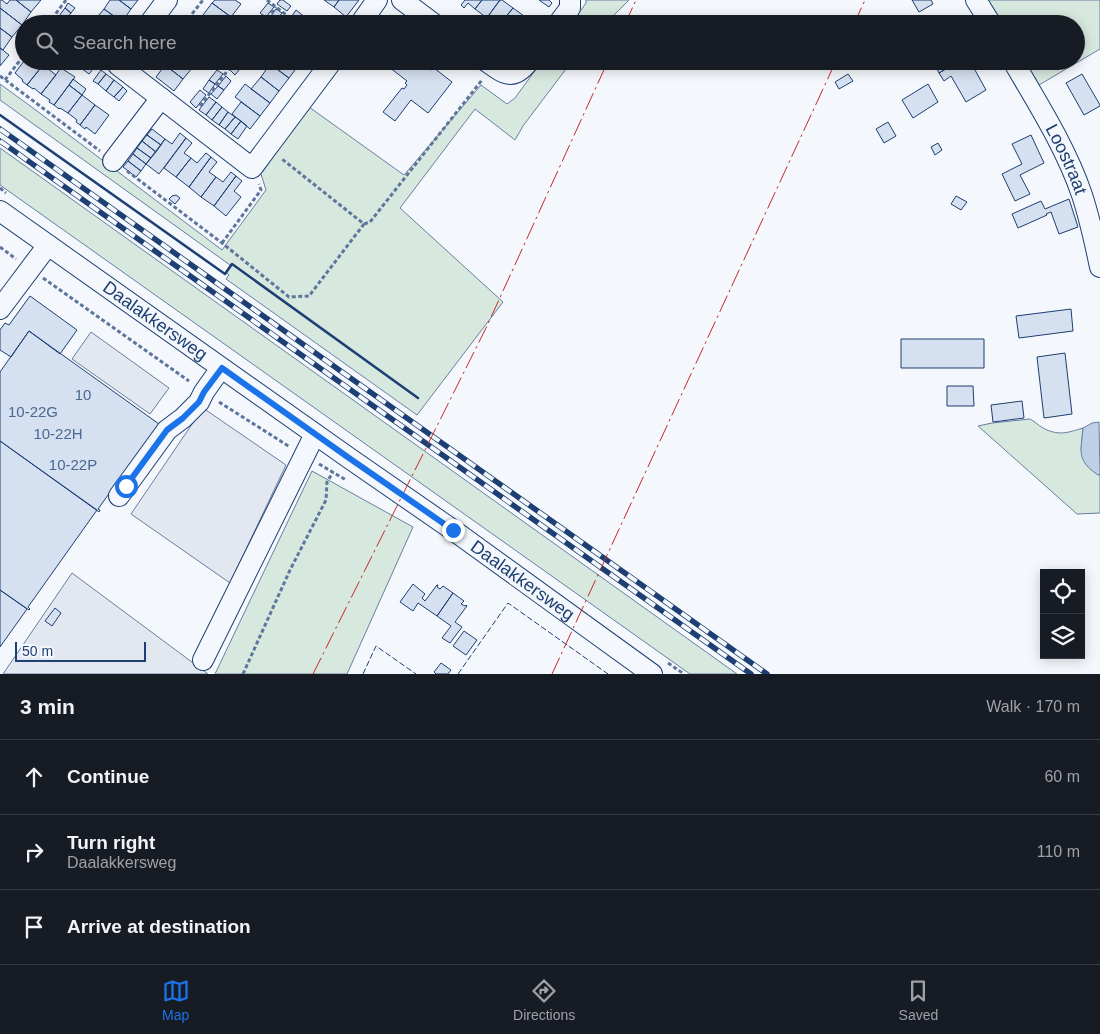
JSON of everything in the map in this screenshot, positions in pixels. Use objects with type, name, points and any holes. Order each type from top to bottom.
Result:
[{"type":"street","points":[[156,15],[167,0]]},
{"type":"street","points":[[366,15],[377,0]]},
{"type":"street","points":[[402,0],[422,15]]},
{"type":"street","points":[[565,15],[570,8],[570,0]]},
{"type":"street","points":[[976,0],[985,15]]},
{"type":"street","points":[[125,70],[252,168],[325,70]]},
{"type":"street","points":[[501,70],[511,74],[523,70]]},
{"type":"street","name":"Loostraat","points":[[1018,70],[1051,127],[1070,166],[1082,195],[1100,267]]},
{"type":"street","points":[[114,161],[161,98]]},
{"type":"street","name":"Daalakkersweg","points":[[0,211],[453,530],[652,674]]},
{"type":"street","points":[[0,309],[48,245]]},
{"type":"street","points":[[119,496],[167,430],[183,418],[199,402],[222,368]]},
{"type":"street","points":[[203,660],[315,434]]},
{"type":"path","points":[[55,15],[66,0]]},
{"type":"path","points":[[191,15],[202,0]]},
{"type":"path","points":[[267,0],[286,15]]},
{"type":"path","points":[[270,15],[276,7]]},
{"type":"path","points":[[5,80],[15,67]]},
{"type":"path","points":[[190,120],[228,70]]},
{"type":"path","points":[[252,168],[261,190],[222,243],[289,297],[309,296],[364,224],[370,222],[491,70]]},
{"type":"path","points":[[267,148],[364,224]]},
{"type":"path","points":[[243,674],[290,570],[326,500],[328,482],[333,472],[349,458]]},
{"type":"shaded area","points":[[586,0],[629,0],[614,15],[577,15]]},
{"type":"shaded area","points":[[988,0],[1100,0],[1100,49],[1085,58],[1085,15],[997,15]]},
{"type":"shaded area","points":[[535,70],[565,70],[523,126],[515,140],[475,109],[400,208],[503,302],[417,415],[226,279],[229,275],[226,272],[230,265],[0,100],[0,84],[222,250],[266,190],[261,174],[309,107],[404,175],[481,85],[507,104],[515,98]]},
{"type":"shaded area","points":[[1030,70],[1064,70],[1039,85]]},
{"type":"shaded area","points":[[0,148],[737,674],[690,674],[0,185]]},
{"type":"shaded area","points":[[91,332],[169,388],[150,414],[72,359]]},
{"type":"shaded area","points":[[203,408],[286,465],[230,583],[131,514]]},
{"type":"shaded area","points":[[1030,419],[1043,428],[1058,433],[1083,428],[1081,450],[1098,475],[1100,474],[1100,513],[1077,514],[978,426]]},
{"type":"shaded area","points":[[312,471],[413,527],[347,674],[215,674]]},
{"type":"shaded area","points":[[72,573],[208,674],[3,674]]},
{"type":"water","points":[[1099,422],[1100,474],[1098,475],[1086,465],[1081,455],[1081,449],[1083,428],[1092,423]]},
{"type":"building","points":[[0,0],[7,4],[10,0],[16,0],[31,12],[29,15],[15,15],[15,20],[0,8]]},
{"type":"building","points":[[16,0],[41,0],[31,12]]},
{"type":"building","points":[[110,0],[119,0],[131,9],[127,15],[112,15],[104,9]]},
{"type":"building","points":[[119,0],[138,0],[131,9]]},
{"type":"building","points":[[215,0],[235,0],[241,4],[233,15],[228,15],[212,3]]},
{"type":"building","points":[[280,0],[291,6],[287,11],[277,4]]},
{"type":"building","points":[[324,0],[339,0],[334,7]]},
{"type":"building","points":[[339,0],[359,0],[348,15],[344,15],[334,7]]},
{"type":"building","points":[[465,0],[482,0],[475,9],[468,3],[464,8],[461,5]]},
{"type":"building","points":[[482,0],[500,0],[489,15],[483,15],[475,9]]},
{"type":"building","points":[[500,0],[513,8],[507,15],[489,15]]},
{"type":"building","points":[[539,0],[549,0],[552,3],[549,7]]},
{"type":"building","points":[[912,0],[931,0],[933,4],[919,12]]},
{"type":"building","points":[[68,3],[75,8],[71,13],[65,8]]},
{"type":"building","points":[[212,3],[228,15],[203,15]]},
{"type":"building","points":[[268,3],[274,7],[268,15],[260,13]]},
{"type":"building","points":[[0,8],[15,20],[15,33],[12,37],[0,28]]},
{"type":"building","points":[[65,8],[71,13],[69,15],[60,15]]},
{"type":"building","points":[[513,8],[523,15],[507,15]]},
{"type":"building","points":[[104,9],[112,15],[99,15]]},
{"type":"building","points":[[276,9],[282,13],[281,15],[272,15]]},
{"type":"building","points":[[296,10],[302,15],[293,15]]},
{"type":"building","points":[[0,28],[12,37],[3,50],[0,48]]},
{"type":"building","points":[[0,48],[9,55],[0,66]]},
{"type":"building","points":[[17,70],[39,70],[27,85],[15,73]]},
{"type":"building","points":[[39,70],[50,70],[56,75],[41,94],[27,85]]},
{"type":"building","points":[[59,70],[64,70],[75,77],[54,105],[41,94]]},
{"type":"building","points":[[84,70],[92,70],[89,74]]},
{"type":"building","points":[[101,70],[106,74],[98,84],[93,81]]},
{"type":"building","points":[[161,70],[171,70],[183,79],[174,91],[156,77]]},
{"type":"building","points":[[171,70],[190,70],[183,79]]},
{"type":"building","points":[[217,70],[223,74],[215,84],[209,80]]},
{"type":"building","points":[[230,70],[239,70],[235,75]]},
{"type":"building","points":[[266,70],[278,70],[289,78],[279,91],[261,77]]},
{"type":"building","points":[[278,70],[295,70],[289,78]]},
{"type":"building","points":[[393,70],[437,70],[452,82],[428,113],[411,100],[395,121],[383,112],[402,88],[404,89],[407,81]]},
{"type":"building","points":[[944,70],[975,70],[986,90],[966,102],[951,76],[944,81],[939,73]]},
{"type":"building","points":[[106,74],[114,80],[106,91],[98,84]]},
{"type":"building","points":[[848,74],[853,81],[839,89],[835,82]]},
{"type":"building","points":[[1082,74],[1100,105],[1084,115],[1066,83]]},
{"type":"building","points":[[226,76],[231,81],[224,90],[218,86]]},
{"type":"building","points":[[261,77],[279,91],[270,103],[251,89]]},
{"type":"building","points":[[73,79],[86,89],[82,95],[69,85]]},
{"type":"building","points":[[114,80],[123,87],[114,97],[106,91]]},
{"type":"building","points":[[209,80],[215,84],[209,93],[203,89]]},
{"type":"building","points":[[245,84],[270,103],[260,116],[235,97]]},
{"type":"building","points":[[928,84],[938,102],[913,118],[902,100]]},
{"type":"building","points":[[69,85],[82,95],[68,113],[54,105]]},
{"type":"building","points":[[218,86],[224,90],[217,99],[211,94]]},
{"type":"building","points":[[123,87],[127,91],[119,101],[114,97]]},
{"type":"building","points":[[200,90],[206,95],[196,108],[190,102]]},
{"type":"building","points":[[82,95],[95,105],[80,125],[68,113]]},
{"type":"building","points":[[209,97],[216,102],[206,115],[199,110]]},
{"type":"building","points":[[216,102],[222,107],[212,120],[206,115]]},
{"type":"building","points":[[241,102],[260,116],[250,129],[232,114]]},
{"type":"building","points":[[95,105],[109,115],[95,134],[80,125]]},
{"type":"building","points":[[222,107],[228,112],[219,125],[212,120]]},
{"type":"building","points":[[228,112],[235,117],[225,129],[219,125]]},
{"type":"building","points":[[235,117],[241,121],[231,134],[225,129]]},
{"type":"building","points":[[241,121],[247,126],[238,139],[231,134]]},
{"type":"building","points":[[888,122],[896,136],[884,143],[876,129]]},
{"type":"building","points":[[152,129],[165,139],[161,145],[147,135]]},
{"type":"building","points":[[180,133],[186,138],[159,174],[146,164],[165,139],[172,144]]},
{"type":"building","points":[[147,135],[161,145],[156,152],[142,141]]},
{"type":"building","points":[[1031,135],[1044,163],[1020,175],[1030,194],[1015,201],[1002,174],[1022,164],[1012,144]]},
{"type":"building","points":[[186,138],[192,143],[184,153],[191,158],[176,177],[164,168]]},
{"type":"building","points":[[142,141],[156,152],[151,158],[137,148]]},
{"type":"building","points":[[938,143],[942,150],[935,155],[931,147]]},
{"type":"building","points":[[137,148],[151,158],[146,164],[133,154]]},
{"type":"building","points":[[206,153],[211,157],[189,187],[176,177],[191,158],[197,163]]},
{"type":"building","points":[[133,154],[146,164],[141,171],[128,161]]},
{"type":"building","points":[[211,157],[217,162],[209,172],[216,177],[201,197],[189,187]]},
{"type":"building","points":[[128,161],[141,171],[136,177],[123,167]]},
{"type":"building","points":[[231,172],[236,176],[214,206],[201,197],[216,177],[223,182]]},
{"type":"building","points":[[236,176],[242,181],[234,191],[241,197],[226,216],[214,206]]},
{"type":"building","points":[[176,195],[180,198],[175,204],[169,199]]},
{"type":"building","points":[[956,196],[967,202],[961,210],[951,204]]},
{"type":"building","points":[[1069,199],[1078,227],[1059,234],[1051,212],[1018,228],[1012,214],[1041,201],[1045,209]]},
{"type":"building","points":[[30,296],[77,330],[60,354],[29,331],[11,357],[0,350],[0,330],[5,323],[9,325]]},
{"type":"building","points":[[1071,309],[1073,331],[1019,338],[1016,316]]},
{"type":"building","points":[[29,331],[159,424],[98,509],[100,510],[99,512],[0,441],[0,372]]},
{"type":"building","points":[[901,339],[984,339],[984,368],[901,368]]},
{"type":"building","points":[[1065,353],[1072,414],[1044,418],[1037,357]]},
{"type":"building","points":[[947,386],[973,386],[974,406],[947,406]]},
{"type":"building","points":[[1022,401],[1024,418],[993,422],[991,405]]},
{"type":"building","points":[[0,441],[97,510],[28,607],[29,610],[0,590]]},
{"type":"building","points":[[413,584],[425,594],[422,598],[425,601],[437,585],[440,589],[443,586],[453,593],[437,616],[418,603],[413,611],[400,602]]},
{"type":"building","points":[[0,590],[27,609],[0,647]]},
{"type":"building","points":[[453,593],[464,601],[461,604],[467,606],[455,622],[462,627],[450,643],[442,638],[451,626],[437,616]]},
{"type":"building","points":[[55,608],[61,613],[52,626],[45,621]]},
{"type":"building","points":[[464,631],[477,640],[466,655],[453,646]]},
{"type":"building","points":[[441,663],[451,670],[448,674],[436,674],[434,672]]},
{"type":"railway","points":[[0,129],[767,674]]},
{"type":"railway","points":[[0,141],[751,674]]},
{"type":"fence","points":[[458,674],[508,603],[608,674]]},
{"type":"fence","points":[[363,674],[376,646],[416,674]]},
{"type":"wall","points":[[0,115],[225,274],[232,264],[418,398]]},
{"type":"power","points":[[629,15],[636,0]]},
{"type":"power","points":[[858,15],[865,0]]},
{"type":"power","points":[[313,674],[487,326],[604,70]]},
{"type":"power","points":[[552,674],[832,70]]},
{"type":"route","points":[[126,486],[167,430],[183,418],[199,402],[222,368],[453,530]]}]
